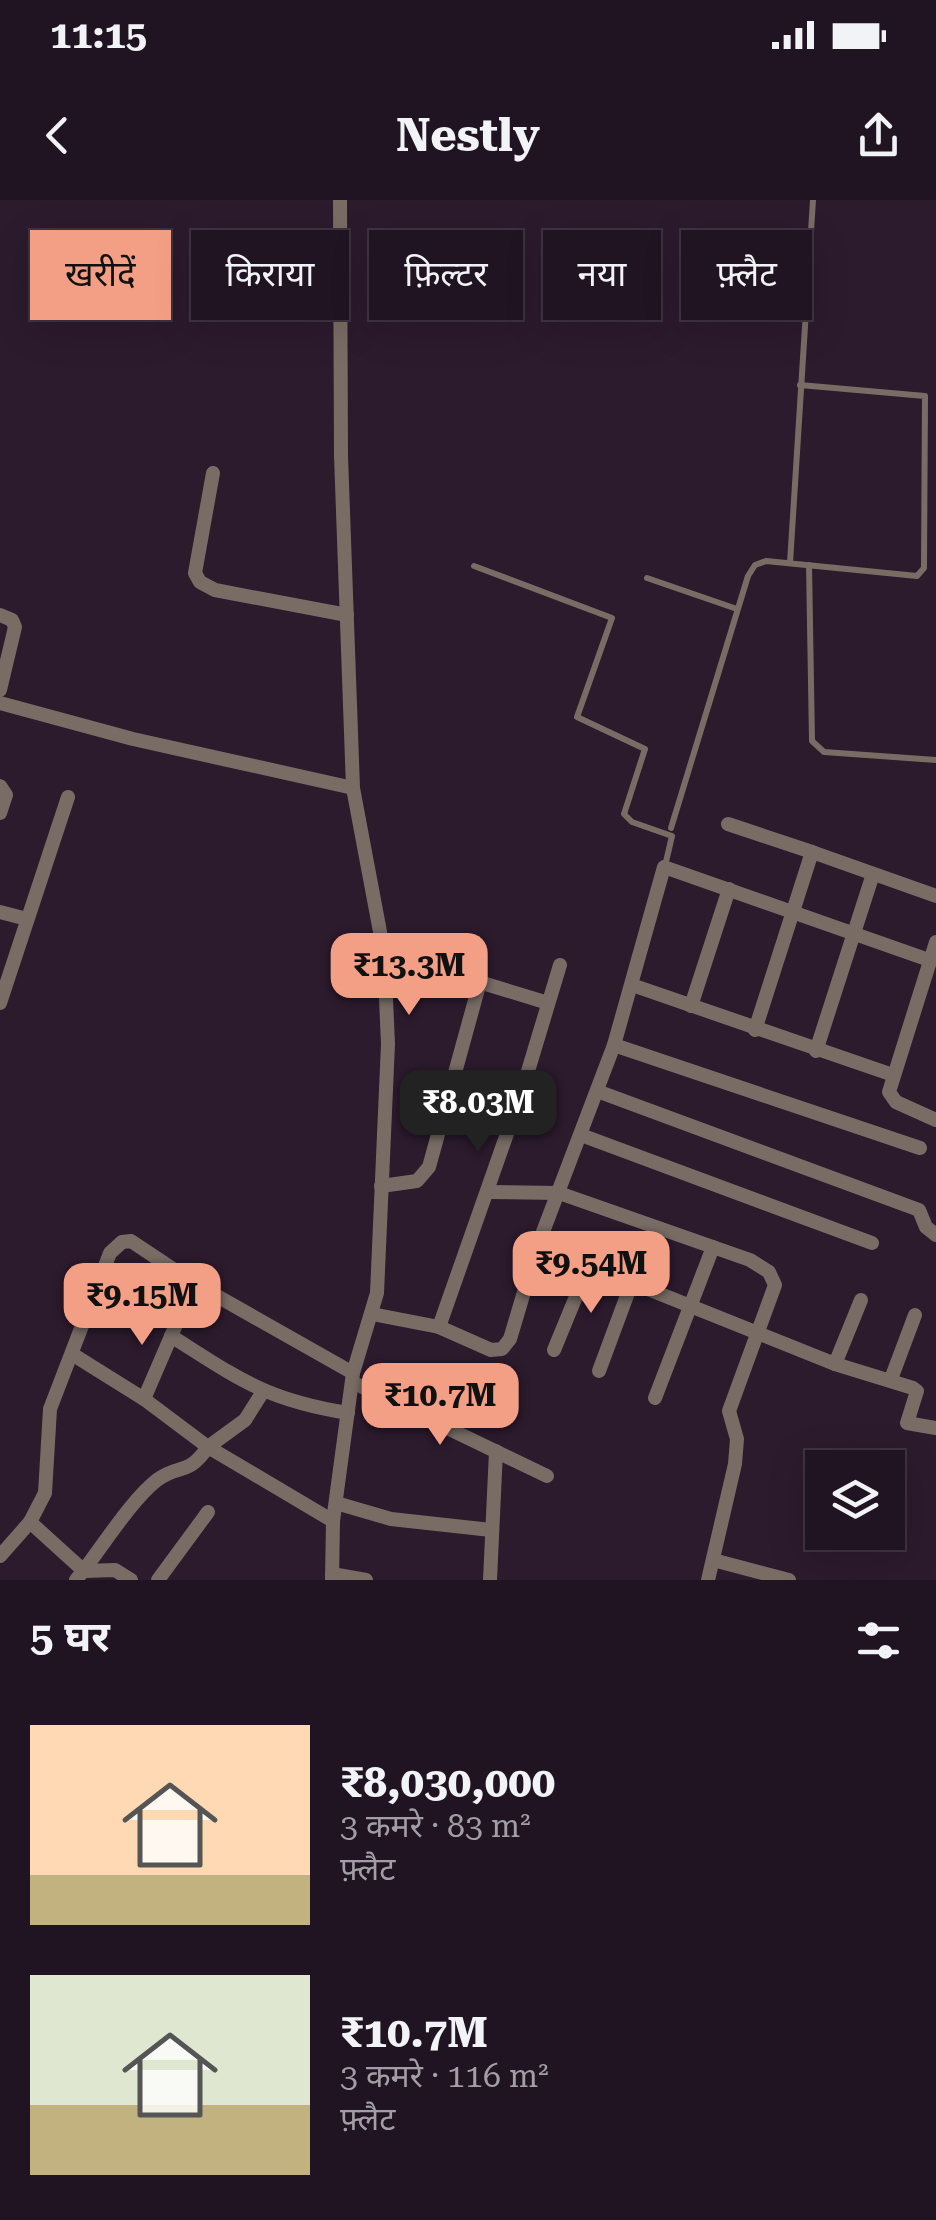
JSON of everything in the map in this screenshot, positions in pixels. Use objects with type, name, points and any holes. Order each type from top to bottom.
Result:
[{"type":"street","points":[[340,200],[353,788],[384,952],[388,1044],[377,1293],[352,1377],[333,1521],[332,1577],[366,1580]]},
{"type":"street","points":[[213,473],[195,573],[200,582],[215,590],[347,616]]},
{"type":"street","points":[[0,615],[12,620],[15,627],[0,690]]},
{"type":"street","points":[[0,703],[133,739],[353,788]]},
{"type":"street","points":[[0,786],[6,795],[0,813]]},
{"type":"street","points":[[0,1003],[68,797]]},
{"type":"street","points":[[728,824],[936,896]]},
{"type":"street","points":[[754,1030],[812,852]]},
{"type":"street","points":[[372,1314],[439,1328],[491,1350],[502,1349],[510,1338],[538,1245],[614,1046],[664,867],[929,960]]},
{"type":"street","points":[[816,1051],[873,874]]},
{"type":"street","points":[[691,1006],[729,889]]},
{"type":"street","points":[[0,912],[26,919]]},
{"type":"street","points":[[936,942],[893,1075],[892,1098],[936,1120]]},
{"type":"street","points":[[384,952],[548,1002]]},
{"type":"street","points":[[439,1328],[488,1192],[560,965]]},
{"type":"street","points":[[382,1186],[418,1181],[429,1168],[480,982]]},
{"type":"street","points":[[632,985],[893,1075]]},
{"type":"street","points":[[614,1046],[920,1148]]},
{"type":"street","points":[[597,1091],[919,1210],[926,1228],[936,1236]]},
{"type":"street","points":[[581,1135],[872,1242]]},
{"type":"street","points":[[488,1192],[559,1193],[714,1247],[769,1272],[775,1285],[730,1411],[736,1431],[735,1464],[708,1580]]},
{"type":"street","points":[[0,1556],[30,1522],[45,1494],[50,1410],[117,1244],[132,1241],[352,1377],[547,1476]]},
{"type":"street","points":[[538,1245],[835,1364],[891,1379],[916,1392],[906,1423],[936,1428]]},
{"type":"street","points":[[655,1398],[714,1247]]},
{"type":"street","points":[[554,1350],[589,1265]]},
{"type":"street","points":[[144,1399],[194,1282]]},
{"type":"street","points":[[599,1371],[632,1282]]},
{"type":"street","points":[[835,1364],[861,1300]]},
{"type":"street","points":[[891,1379],[916,1315]]},
{"type":"street","points":[[171,1336],[262,1393],[294,1405],[348,1413]]},
{"type":"street","points":[[72,1354],[144,1399],[208,1447],[333,1521]]},
{"type":"street","points":[[80,1576],[152,1485],[171,1472],[190,1469],[208,1447],[245,1420],[262,1393]]},
{"type":"street","points":[[490,1580],[496,1451]]},
{"type":"street","points":[[336,1503],[391,1519],[491,1530]]},
{"type":"street","points":[[158,1580],[208,1512]]},
{"type":"street","points":[[30,1522],[80,1576]]},
{"type":"street","points":[[713,1560],[789,1580]]},
{"type":"street","points":[[80,1576],[116,1570],[130,1580]]},
{"type":"lane","points":[[790,563],[813,200]]},
{"type":"lane","points":[[672,828],[755,565],[790,563],[916,576],[924,568],[926,400],[921,394],[800,385]]},
{"type":"lane","points":[[809,565],[812,741],[824,752],[936,760]]},
{"type":"lane","points":[[474,566],[612,618],[577,717],[645,749],[624,814],[627,820],[672,836],[664,867]]},
{"type":"lane","points":[[646,578],[738,609]]}]
